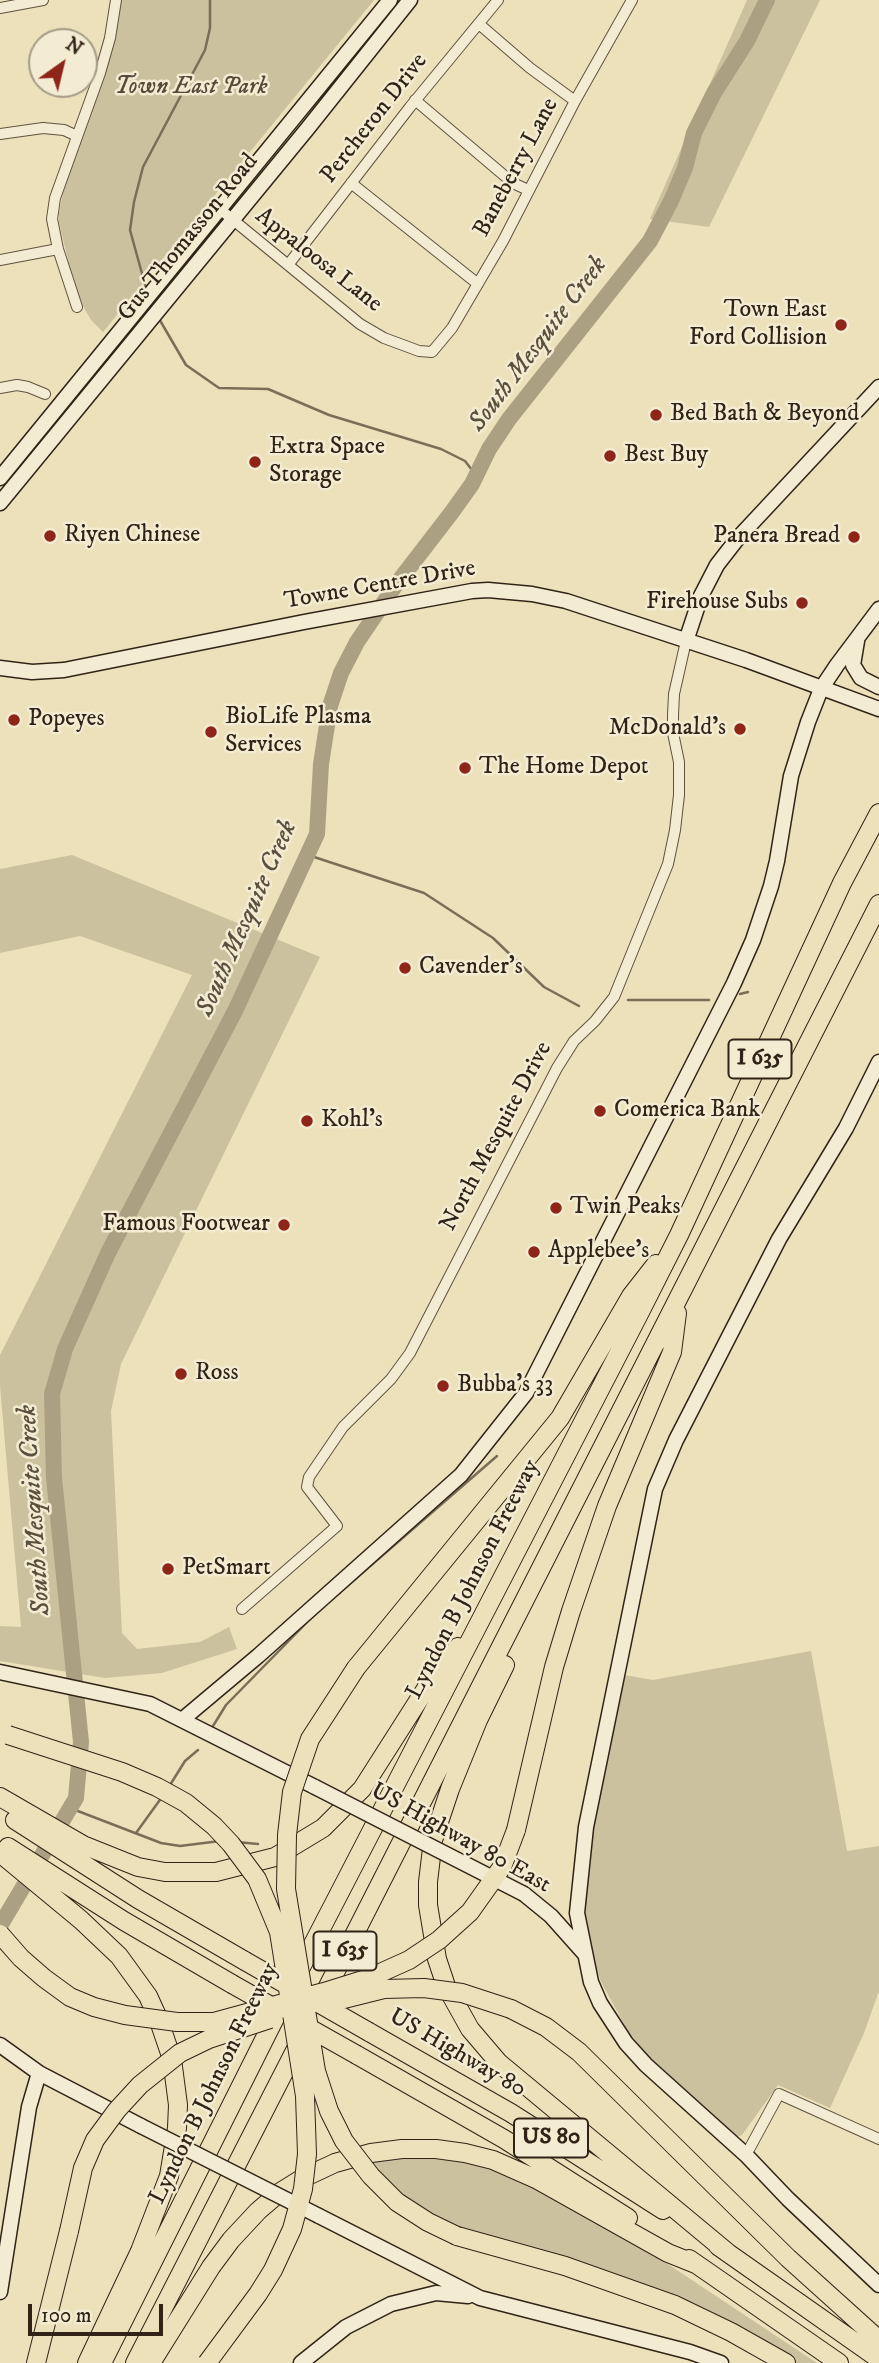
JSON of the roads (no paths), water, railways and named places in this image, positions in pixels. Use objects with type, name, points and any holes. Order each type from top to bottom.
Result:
[{"type":"highway","points":[[842,883],[879,799]]},
{"type":"highway","name":"Lyndon B Johnson Freeway","points":[[102,2363],[276,2016],[679,1234],[842,883],[879,813]]},
{"type":"highway","name":"I 635","points":[[135,2363],[879,904]]},
{"type":"highway","points":[[679,1234],[631,1296],[560,1418],[356,1668],[310,1740],[292,1792],[287,1835],[286,1889],[316,2071],[329,2111],[344,2141],[371,2176],[397,2202],[428,2222],[457,2236],[565,2266],[710,2321],[786,2363]]},
{"type":"highway","points":[[0,1934],[21,1958],[44,1978],[70,1997],[94,2007],[125,2015],[177,2022],[214,2022],[369,1978],[409,1960],[439,1940],[470,1912],[502,1867],[516,1830],[554,1667],[571,1611],[604,1515],[672,1352],[679,1299]]},
{"type":"highway","points":[[556,1539],[509,1656],[478,1720],[450,1788],[433,1840],[428,1905],[437,1959],[458,2010],[483,2046],[499,2063],[728,2253]]},
{"type":"highway","points":[[0,1810],[27,1821],[77,1851],[138,1867],[191,1874],[216,1872],[275,1857],[323,1828],[362,1789],[427,1687],[486,1610]]},
{"type":"highway","points":[[4,1734],[122,1772],[186,1803],[231,1844],[257,1879],[279,1932],[305,2096],[307,2154],[303,2189],[292,2229],[273,2270],[208,2363]]},
{"type":"highway","points":[[0,1797],[27,1821]]},
{"type":"highway","points":[[3,1849],[60,1891],[119,1956],[148,1996],[172,2059],[178,2105],[175,2151],[163,2197],[87,2363]]},
{"type":"highway","name":"US Highway 80","points":[[77,1851],[138,1899],[534,2127],[728,2253],[879,2359]]},
{"type":"highway","name":"US Highway 80","points":[[60,1891],[232,1984],[562,2174],[698,2264],[838,2363]]},
{"type":"highway","points":[[36,2363],[83,2168],[95,2140],[140,2085],[180,2053],[209,2039],[264,2021],[384,1989],[424,1988],[462,1993],[511,2009],[546,2027],[579,2052],[788,2258],[879,2340]]},
{"type":"highway","points":[[151,2363],[222,2252],[268,2201],[320,2170],[371,2153],[436,2149],[492,2160],[556,2189],[667,2253],[698,2264]]},
{"type":"highway","points":[[655,2299],[768,2363]]},
{"type":"main road","name":"Gus Thomasson Road","points":[[0,503],[178,286],[226,215],[390,0]]},
{"type":"main road","name":"Gus Thomasson Road","points":[[0,478],[173,266],[226,215],[410,0]]},
{"type":"main road","name":"North Mesquite Drive","points":[[686,641],[701,596],[717,565],[738,537],[879,387]]},
{"type":"main road","points":[[18,456],[31,467]]},
{"type":"main road","name":"Towne Centre Drive","points":[[0,668],[33,672],[64,670],[472,591],[532,594],[566,601],[879,709]]},
{"type":"main road","name":"Lyndon B Johnson Freeway","points":[[183,1719],[258,1656],[461,1475],[526,1393],[710,1031],[753,940],[778,861],[791,776],[808,722],[821,689],[879,608]]},
{"type":"main road","points":[[859,633],[853,666],[861,678],[879,687]]},
{"type":"main road","points":[[584,1955],[577,1913],[586,1827],[655,1489],[676,1440],[779,1239],[846,1128],[879,1062]]},
{"type":"main road","name":"US Highway 80 East","points":[[0,1672],[150,1704],[524,1894],[551,1916],[584,1955],[600,2003],[626,2043],[879,2285]]},
{"type":"main road","points":[[0,2045],[39,2073],[480,2298]]},
{"type":"main road","points":[[0,2292],[29,2107],[39,2073]]},
{"type":"main road","points":[[301,2363],[346,2327],[391,2304],[436,2293],[480,2298],[690,2352],[721,2363]]},
{"type":"street","points":[[0,8],[43,0]]},
{"type":"street","points":[[77,307],[58,249],[52,219],[55,198],[110,38],[116,0]]},
{"type":"street","name":"Percheron Drive","points":[[288,265],[415,100],[498,0]]},
{"type":"street","name":"Baneberry Lane","points":[[432,352],[452,328],[478,284],[632,0]]},
{"type":"street","points":[[479,24],[541,77],[575,101]]},
{"type":"street","points":[[415,100],[513,183],[528,190]]},
{"type":"street","points":[[0,134],[43,128],[64,130],[78,136]]},
{"type":"street","points":[[351,183],[478,284]]},
{"type":"street","name":"Appaloosa Lane","points":[[226,215],[360,324],[384,338],[419,351],[432,352]]},
{"type":"street","points":[[0,260],[58,249]]},
{"type":"street","points":[[0,388],[17,385],[45,394]]},
{"type":"street","name":"North Mesquite Drive","points":[[242,1609],[337,1526],[307,1487],[309,1477],[343,1427],[391,1379],[410,1353],[557,1068],[574,1041],[614,997],[668,864],[674,837],[679,795],[679,762],[673,733],[674,694],[686,641]]},
{"type":"street","points":[[746,2155],[779,2094],[879,2138]]},
{"type":"waterway","points":[[146,288],[130,230],[134,202],[143,167],[205,50],[210,28],[210,0]]},
{"type":"waterway","name":"South Mesquite Creek","points":[[0,1926],[76,1798],[81,1742],[54,1478],[52,1394],[65,1349],[108,1253],[235,1011],[317,834],[321,764],[330,706],[341,673],[357,642],[395,586],[472,484],[489,449],[509,419],[650,241],[685,168],[694,133],[714,93],[747,41],[767,0]]},
{"type":"waterway","points":[[158,317],[186,365],[219,388],[268,389],[329,415],[441,449],[465,461],[472,470],[472,484]]},
{"type":"waterway","points":[[308,855],[424,893],[493,938],[544,987],[579,1006]]},
{"type":"waterway","points":[[740,994],[748,992]]},
{"type":"waterway","points":[[628,1000],[709,1000]]},
{"type":"waterway","points":[[338,1594],[497,1456]]},
{"type":"waterway","points":[[213,1726],[226,1705],[317,1612]]},
{"type":"waterway","points":[[170,1785],[185,1761],[198,1750]]},
{"type":"waterway","points":[[136,1833],[162,1797]]},
{"type":"waterway","points":[[70,1808],[161,1843],[180,1846],[220,1841]]},
{"type":"waterway","points":[[237,1842],[258,1844]]},
{"type":"place","name":"Town East Ford Collision","points":[[841,325]]},
{"type":"place","name":"Bed Bath & Beyond","points":[[656,415]]},
{"type":"place","name":"Best Buy","points":[[610,456]]},
{"type":"place","name":"Extra Space Storage","points":[[255,462]]},
{"type":"place","name":"Riyen Chinese","points":[[50,536]]},
{"type":"place","name":"Panera Bread","points":[[854,537]]},
{"type":"place","name":"Firehouse Subs","points":[[802,603]]},
{"type":"place","name":"Popeyes","points":[[14,720]]},
{"type":"place","name":"McDonald's","points":[[740,729]]},
{"type":"place","name":"BioLife Plasma Services","points":[[211,732]]},
{"type":"place","name":"The Home Depot","points":[[465,768]]},
{"type":"place","name":"Cavender's","points":[[405,968]]},
{"type":"place","name":"Comerica Bank","points":[[600,1111]]},
{"type":"place","name":"Kohl's","points":[[307,1121]]},
{"type":"place","name":"Twin Peaks","points":[[556,1208]]},
{"type":"place","name":"Famous Footwear","points":[[284,1225]]},
{"type":"place","name":"Applebee's","points":[[534,1252]]},
{"type":"place","name":"Ross","points":[[181,1374]]},
{"type":"place","name":"Bubba's 33","points":[[443,1386]]},
{"type":"place","name":"PetSmart","points":[[168,1569]]},
{"type":"park label","name":"Town East Park","points":[[191,88]]}]
